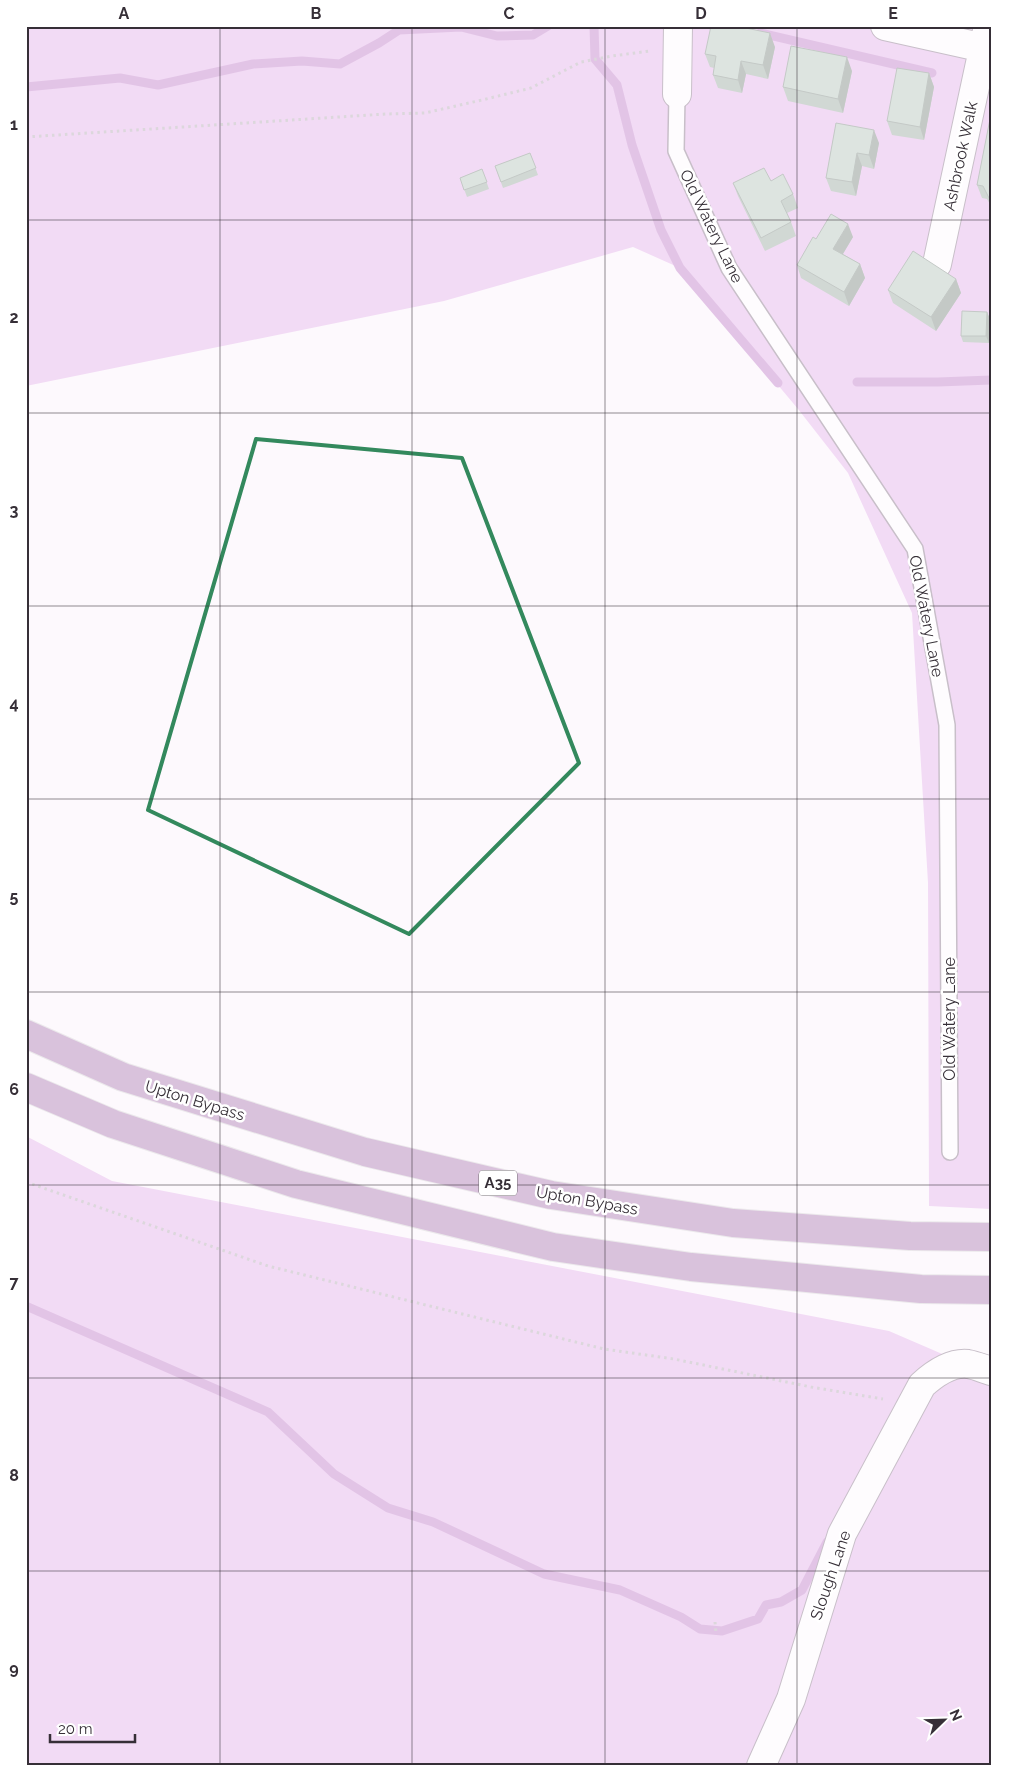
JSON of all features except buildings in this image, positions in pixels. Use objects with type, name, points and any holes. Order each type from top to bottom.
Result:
[{"type":"highway","name":"Upton Bypass","points":[[26,1034],[123,1078],[356,1149],[550,1195],[733,1223],[910,1236],[991,1237]]},
{"type":"highway","points":[[26,1086],[113,1124],[296,1184],[553,1247],[701,1268],[921,1289],[991,1290]]},
{"type":"street","name":"Ashbrook Walk","points":[[885,26],[986,37],[937,264]]},
{"type":"street","name":"Old Watery Lane","points":[[677,94],[678,37]]},
{"type":"street","name":"Slough Lane","points":[[761,1766],[791,1698],[842,1534],[922,1385],[935,1373],[954,1366],[979,1368]]},
{"type":"lane","name":"Old Watery Lane","points":[[677,94],[676,151],[729,268],[915,550],[947,725],[950,1152]]},
{"type":"path","points":[[26,137],[425,113],[530,88],[581,62],[612,56],[678,37]]},
{"type":"path","points":[[26,1182],[287,1271],[604,1349],[674,1358],[811,1387],[887,1400]]},
{"type":"path","points":[[715,1622],[716,1634]]},
{"type":"highlighted area","points":[[256,439],[462,458],[579,763],[409,934],[148,810]]},
{"type":"shaded area","points":[[26,26],[991,26],[991,1209],[929,1206],[928,883],[912,613],[848,473],[798,409],[680,268],[633,247],[444,301],[26,386]]},
{"type":"shaded area","points":[[26,1136],[112,1181],[889,1331],[991,1375],[991,1766],[26,1766]]},
{"type":"waterway","points":[[26,87],[120,78],[158,85],[253,64],[302,61],[340,64],[399,30],[461,27],[497,36],[533,35],[548,26]]},
{"type":"waterway","points":[[594,26],[595,59],[617,85],[632,145],[661,230],[680,268],[778,383]]},
{"type":"waterway","points":[[760,33],[932,73]]},
{"type":"waterway","points":[[857,382],[991,380]]},
{"type":"waterway","points":[[26,1306],[268,1412],[334,1474],[388,1508],[433,1522],[544,1574],[620,1590],[681,1617],[700,1629],[722,1631],[758,1619],[766,1605],[781,1602],[802,1590],[827,1542]]}]
